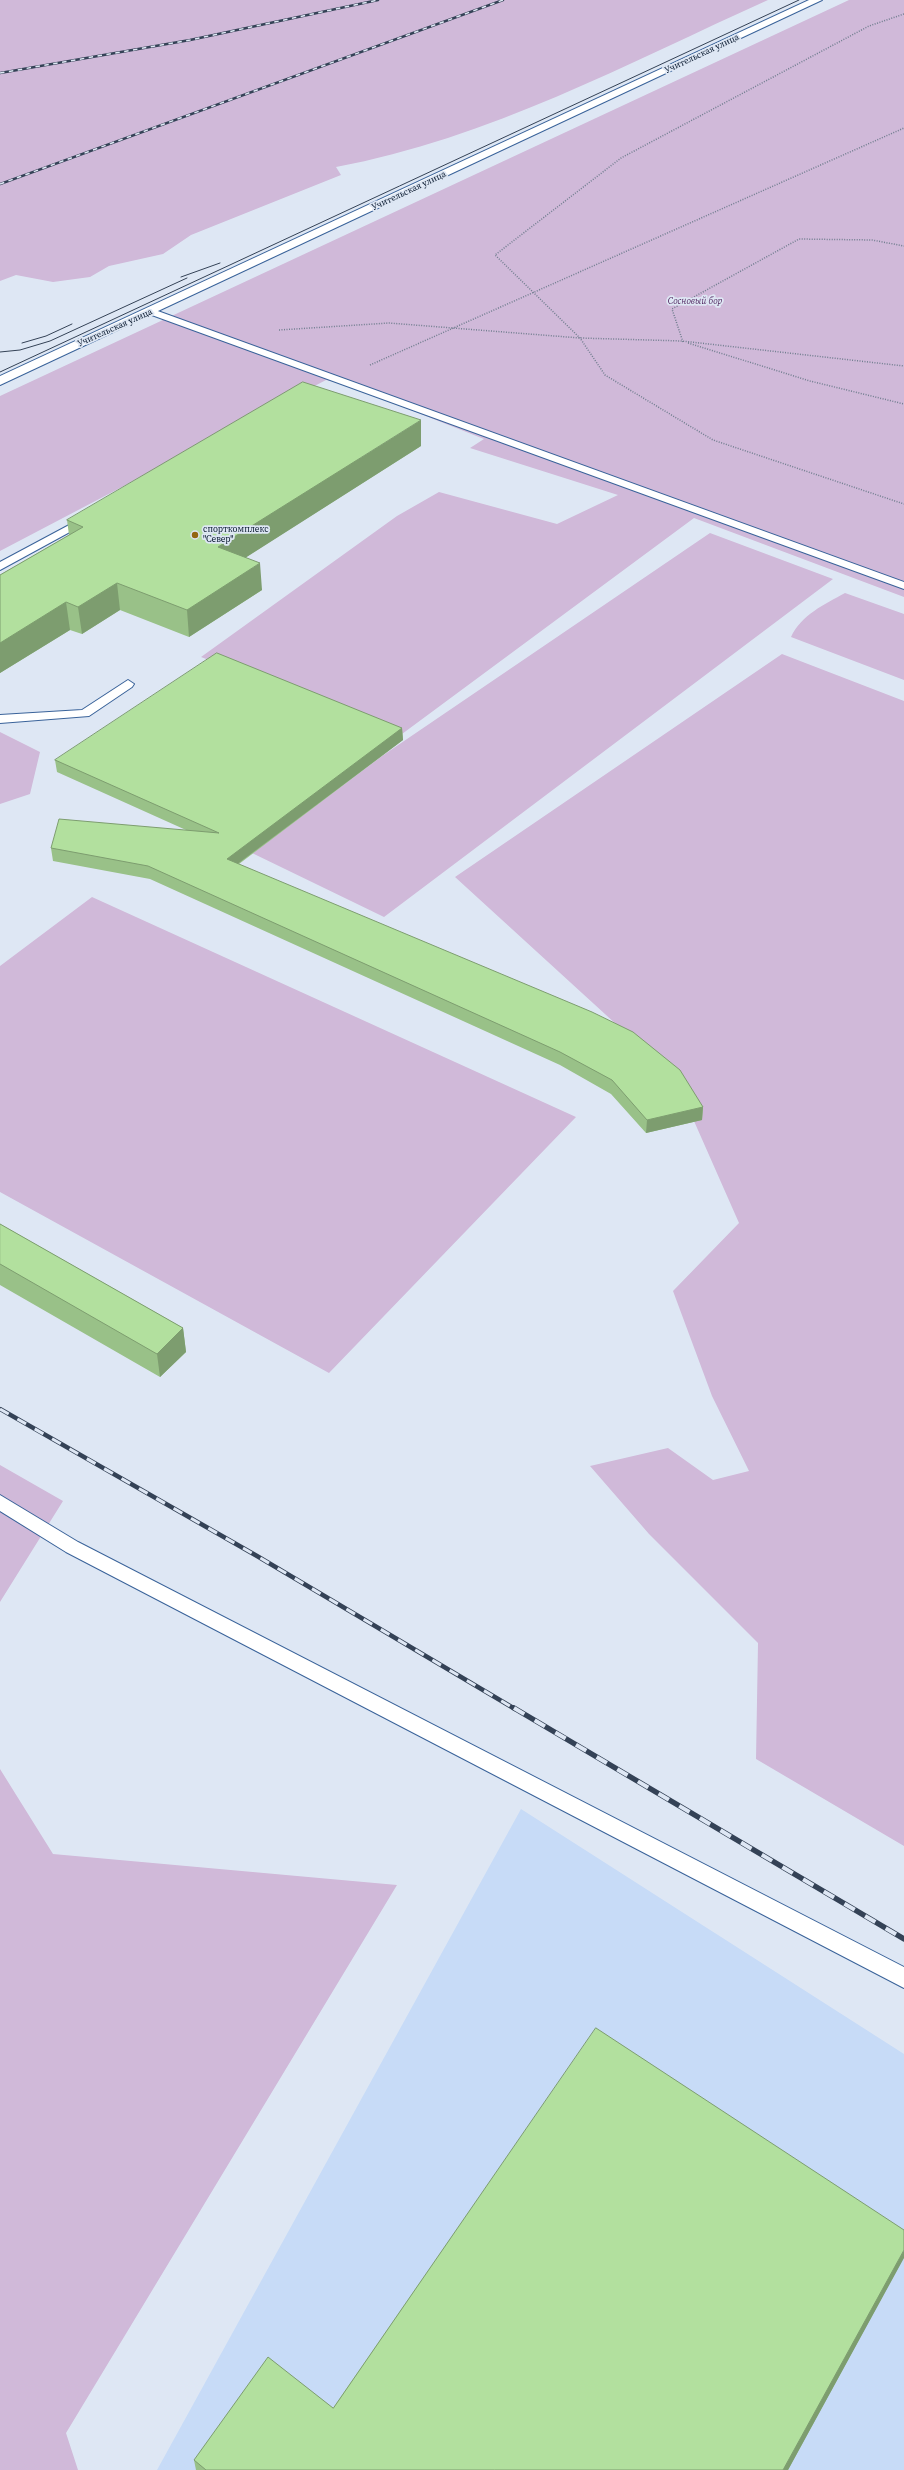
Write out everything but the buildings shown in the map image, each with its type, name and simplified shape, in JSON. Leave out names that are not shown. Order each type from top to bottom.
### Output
[{"type":"main road","name":"Учительская улица","points":[[0,381],[152,312],[817,0]]},
{"type":"lane","points":[[152,312],[904,586]]},
{"type":"lane","points":[[324,386],[336,380]]},
{"type":"lane","points":[[0,567],[96,513]]},
{"type":"lane","points":[[0,719],[85,713],[128,684]]},
{"type":"lane","points":[[0,1502],[79,1551],[904,1978]]},
{"type":"path","points":[[904,14],[869,26],[621,158],[495,255],[535,292],[580,338],[605,375],[713,440],[904,504]]},
{"type":"path","points":[[336,380],[904,128]]},
{"type":"path","points":[[682,341],[672,309],[799,239],[872,240],[904,246]]},
{"type":"path","points":[[273,330],[390,323],[580,338],[682,341],[904,366]]},
{"type":"path","points":[[682,341],[810,381],[904,404]]},
{"type":"shaded area","points":[[521,1809],[904,2054],[904,2470],[157,2470]]},
{"type":"green space","points":[[0,0],[768,0],[610,73],[503,118],[448,138],[392,154],[336,167],[341,175],[191,235],[163,254],[109,266],[90,277],[53,282],[16,275],[0,281]]},
{"type":"green space","name":"Сосновый бор","points":[[849,0],[904,0],[904,597],[694,518],[402,734],[201,657],[397,516],[439,492],[557,524],[618,495],[470,448],[484,439],[345,384],[326,380],[0,551],[0,396]]},
{"type":"green space","points":[[710,533],[833,579],[384,917],[252,853],[382,756]]},
{"type":"green space","points":[[845,593],[904,614],[904,680],[791,637],[795,629],[807,616]]},
{"type":"green space","points":[[782,654],[904,701],[904,1846],[756,1759],[758,1643],[649,1534],[590,1466],[668,1448],[713,1480],[749,1471],[712,1396],[673,1291],[739,1223],[675,1078],[455,877]]},
{"type":"green space","points":[[0,732],[40,752],[30,794],[0,804]]},
{"type":"green space","points":[[92,897],[576,1117],[329,1373],[0,1192],[0,966]]},
{"type":"green space","points":[[0,1465],[63,1501],[0,1602]]},
{"type":"green space","points":[[0,1769],[53,1854],[397,1885],[66,2433],[78,2470],[0,2470]]},
{"type":"tram line","points":[[0,372],[799,0]]},
{"type":"tram line","points":[[181,277],[220,263]]},
{"type":"tram line","points":[[0,352],[20,350],[50,341],[187,278]]},
{"type":"tram line","points":[[22,343],[46,336],[72,324]]},
{"type":"railway","points":[[0,73],[190,40],[378,0]]},
{"type":"railway","points":[[0,184],[503,0]]},
{"type":"railway","points":[[0,1409],[257,1556],[515,1709]]},
{"type":"railway","points":[[514,1708],[904,1939]]},
{"type":"place","name":"спорткомплекс \"Север\"","points":[[195,535]]}]
